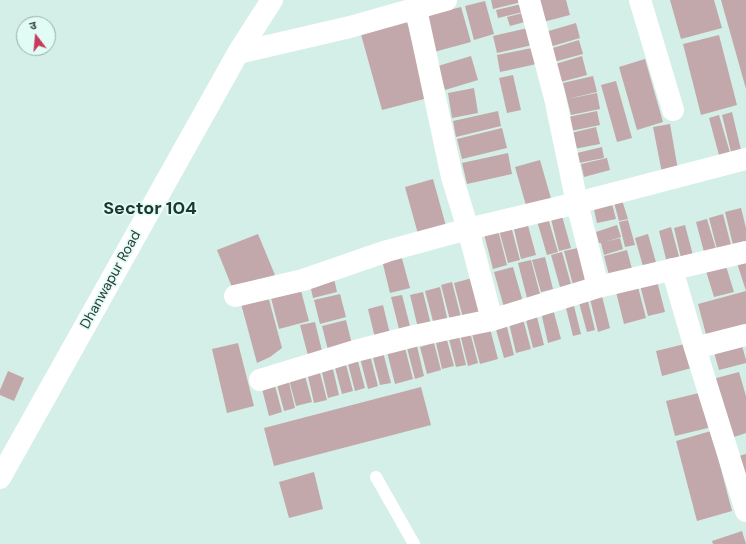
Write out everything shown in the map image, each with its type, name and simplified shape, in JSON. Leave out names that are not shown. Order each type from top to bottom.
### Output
[{"type":"street","name":"Dhanwapur Road","points":[[0,478],[238,53],[272,0]]},
{"type":"street","points":[[238,53],[350,27],[446,0]]},
{"type":"street","points":[[528,0],[555,98],[577,203],[598,287]]},
{"type":"street","points":[[640,0],[673,110]]},
{"type":"street","points":[[416,9],[452,176],[468,228],[492,320]]},
{"type":"street","points":[[235,296],[303,280],[387,251],[468,228],[577,203],[746,159]]},
{"type":"street","points":[[260,380],[355,351],[414,336],[492,320],[598,287],[746,252]]},
{"type":"street","points":[[672,269],[746,511]]},
{"type":"street","points":[[695,348],[746,335]]},
{"type":"lane","points":[[376,477],[414,544]]},
{"type":"building","points":[[491,0],[526,0],[526,1],[493,9]]},
{"type":"building","points":[[537,0],[566,0],[570,15],[543,22]]},
{"type":"building","points":[[670,0],[714,0],[722,28],[681,39]]},
{"type":"building","points":[[721,0],[746,0],[746,89]]},
{"type":"building","points":[[485,1],[494,34],[474,40],[465,6]]},
{"type":"building","points":[[526,3],[527,11],[498,18],[496,10]]},
{"type":"building","points":[[461,7],[471,42],[434,52],[424,16]]},
{"type":"building","points":[[530,11],[532,20],[510,26],[507,17]]},
{"type":"building","points":[[406,18],[428,98],[382,110],[360,31]]},
{"type":"building","points":[[576,23],[580,38],[546,48],[542,33]]},
{"type":"building","points":[[532,27],[537,44],[497,53],[493,36]]},
{"type":"building","points":[[719,35],[737,105],[701,115],[683,44]]},
{"type":"building","points":[[579,40],[583,54],[550,63],[546,50]]},
{"type":"building","points":[[537,47],[541,63],[500,72],[497,55]]},
{"type":"building","points":[[471,56],[478,80],[445,90],[438,66]]},
{"type":"building","points":[[582,56],[587,75],[557,83],[552,65]]},
{"type":"building","points":[[645,59],[663,122],[637,130],[619,67]]},
{"type":"building","points":[[513,75],[521,110],[507,113],[499,78]]},
{"type":"building","points":[[593,76],[597,92],[567,99],[563,83]]},
{"type":"building","points":[[616,81],[632,138],[617,142],[601,85]]},
{"type":"building","points":[[474,88],[478,113],[452,118],[448,93]]},
{"type":"building","points":[[597,93],[600,109],[571,115],[567,99]]},
{"type":"building","points":[[498,111],[501,126],[456,137],[453,121]]},
{"type":"building","points":[[597,111],[600,125],[571,131],[568,117]]},
{"type":"building","points":[[732,112],[742,154],[732,156],[722,115]]},
{"type":"building","points":[[719,115],[731,156],[720,159],[709,118]]},
{"type":"building","points":[[670,124],[678,170],[662,173],[653,127]]},
{"type":"building","points":[[596,127],[600,144],[574,149],[571,133]]},
{"type":"building","points":[[502,128],[507,148],[462,159],[457,139]]},
{"type":"building","points":[[602,147],[604,158],[579,163],[577,153]]},
{"type":"building","points":[[508,153],[512,174],[467,184],[462,163]]},
{"type":"building","points":[[607,158],[610,170],[584,177],[581,164]]},
{"type":"building","points":[[540,160],[552,202],[527,209],[515,167]]},
{"type":"building","points":[[433,179],[446,226],[418,234],[405,187]]},
{"type":"building","points":[[621,197],[628,219],[619,221],[613,199]]},
{"type":"building","points":[[611,200],[616,219],[597,223],[593,205]]},
{"type":"building","points":[[741,208],[746,228],[746,246],[734,249],[725,212]]},
{"type":"building","points":[[723,214],[731,245],[717,249],[709,218]]},
{"type":"building","points":[[562,216],[571,248],[559,251],[551,219]]},
{"type":"building","points":[[548,218],[558,252],[547,255],[537,221]]},
{"type":"building","points":[[707,219],[716,249],[704,252],[696,222]]},
{"type":"building","points":[[628,220],[635,245],[625,247],[619,222]]},
{"type":"building","points":[[527,222],[536,255],[521,259],[513,225]]},
{"type":"building","points":[[617,225],[621,237],[605,242],[620,238],[623,249],[604,255],[596,232]]},
{"type":"building","points":[[685,225],[694,259],[682,262],[674,228]]},
{"type":"building","points":[[511,226],[520,260],[508,263],[499,230]]},
{"type":"building","points":[[671,227],[680,260],[667,263],[659,231]]},
{"type":"building","points":[[498,230],[507,265],[493,269],[484,234]]},
{"type":"building","points":[[258,234],[275,275],[234,292],[217,250]]},
{"type":"building","points":[[648,234],[657,266],[644,270],[635,238]]},
{"type":"building","points":[[578,248],[586,282],[573,285],[564,251]]},
{"type":"building","points":[[627,250],[632,269],[609,275],[604,256]]},
{"type":"building","points":[[562,252],[571,284],[560,287],[551,255]]},
{"type":"building","points":[[401,255],[410,288],[390,293],[382,260]]},
{"type":"building","points":[[545,257],[553,289],[541,292],[532,260]]},
{"type":"building","points":[[746,257],[746,291],[736,260]]},
{"type":"building","points":[[531,260],[540,294],[527,298],[518,263]]},
{"type":"building","points":[[726,266],[734,292],[714,297],[706,271]]},
{"type":"building","points":[[513,267],[523,302],[504,307],[494,272]]},
{"type":"building","points":[[333,274],[337,292],[313,298],[309,280]]},
{"type":"building","points":[[476,277],[485,313],[463,318],[454,283]]},
{"type":"building","points":[[657,281],[665,312],[648,316],[640,285]]},
{"type":"building","points":[[452,282],[461,317],[450,320],[441,285]]},
{"type":"building","points":[[300,287],[309,321],[279,329],[270,294]]},
{"type":"building","points":[[440,287],[448,322],[434,325],[425,291]]},
{"type":"building","points":[[638,287],[646,318],[624,324],[616,292]]},
{"type":"building","points":[[746,291],[746,333],[708,342],[698,304]]},
{"type":"building","points":[[267,292],[282,348],[270,357],[257,363],[240,300]]},
{"type":"building","points":[[423,292],[431,325],[418,328],[410,295]]},
{"type":"building","points":[[601,292],[610,328],[598,332],[589,295]]},
{"type":"building","points":[[340,294],[346,317],[320,324],[314,300]]},
{"type":"building","points":[[402,295],[411,330],[400,333],[391,297]]},
{"type":"building","points":[[587,297],[595,330],[587,332],[578,299]]},
{"type":"building","points":[[573,302],[581,334],[573,336],[565,304]]},
{"type":"building","points":[[383,305],[391,338],[376,342],[368,309]]},
{"type":"building","points":[[553,309],[561,339],[548,343],[541,312]]},
{"type":"building","points":[[536,313],[544,345],[533,348],[525,316]]},
{"type":"building","points":[[523,319],[531,349],[516,353],[509,323]]},
{"type":"building","points":[[346,320],[353,348],[329,354],[322,326]]},
{"type":"building","points":[[315,322],[323,355],[309,359],[300,325]]},
{"type":"building","points":[[506,323],[514,355],[504,358],[495,326]]},
{"type":"building","points":[[489,325],[498,359],[480,364],[471,330]]},
{"type":"building","points":[[470,332],[478,363],[468,366],[460,334]]},
{"type":"building","points":[[459,336],[466,365],[456,367],[449,339]]},
{"type":"building","points":[[447,340],[454,366],[442,369],[436,343]]},
{"type":"building","points":[[693,342],[699,366],[662,376],[656,351]]},
{"type":"building","points":[[741,342],[746,363],[719,370],[713,349]]},
{"type":"building","points":[[238,343],[254,406],[227,413],[212,349]]},
{"type":"building","points":[[434,343],[441,370],[427,374],[420,347]]},
{"type":"building","points":[[417,346],[424,376],[415,379],[407,348]]},
{"type":"building","points":[[405,348],[413,379],[395,384],[387,352]]},
{"type":"building","points":[[383,352],[391,383],[380,385],[372,354]]},
{"type":"building","points":[[370,355],[378,386],[368,389],[360,358]]},
{"type":"building","points":[[357,358],[365,388],[355,391],[347,360]]},
{"type":"building","points":[[345,361],[353,391],[342,394],[334,364]]},
{"type":"building","points":[[332,365],[339,395],[328,398],[321,368]]},
{"type":"building","points":[[319,369],[327,400],[314,403],[307,372]]},
{"type":"building","points":[[8,371],[24,378],[14,401],[0,395],[0,390]]},
{"type":"building","points":[[304,372],[312,402],[296,406],[288,376]]},
{"type":"building","points":[[739,372],[746,396],[746,433],[731,438],[713,379]]},
{"type":"building","points":[[288,378],[295,408],[284,411],[276,381]]},
{"type":"building","points":[[274,382],[282,412],[269,416],[261,385]]},
{"type":"building","points":[[421,387],[431,425],[274,466],[264,428]]},
{"type":"building","points":[[703,392],[712,427],[675,436],[666,401]]},
{"type":"building","points":[[711,431],[732,511],[697,521],[676,441]]},
{"type":"building","points":[[746,454],[746,477],[739,456]]},
{"type":"building","points":[[314,472],[323,509],[289,518],[279,482]]},
{"type":"building","points":[[742,531],[746,544],[713,544],[712,541]]},
{"type":"district","name":"Sector 104","points":[[150,209]]}]
